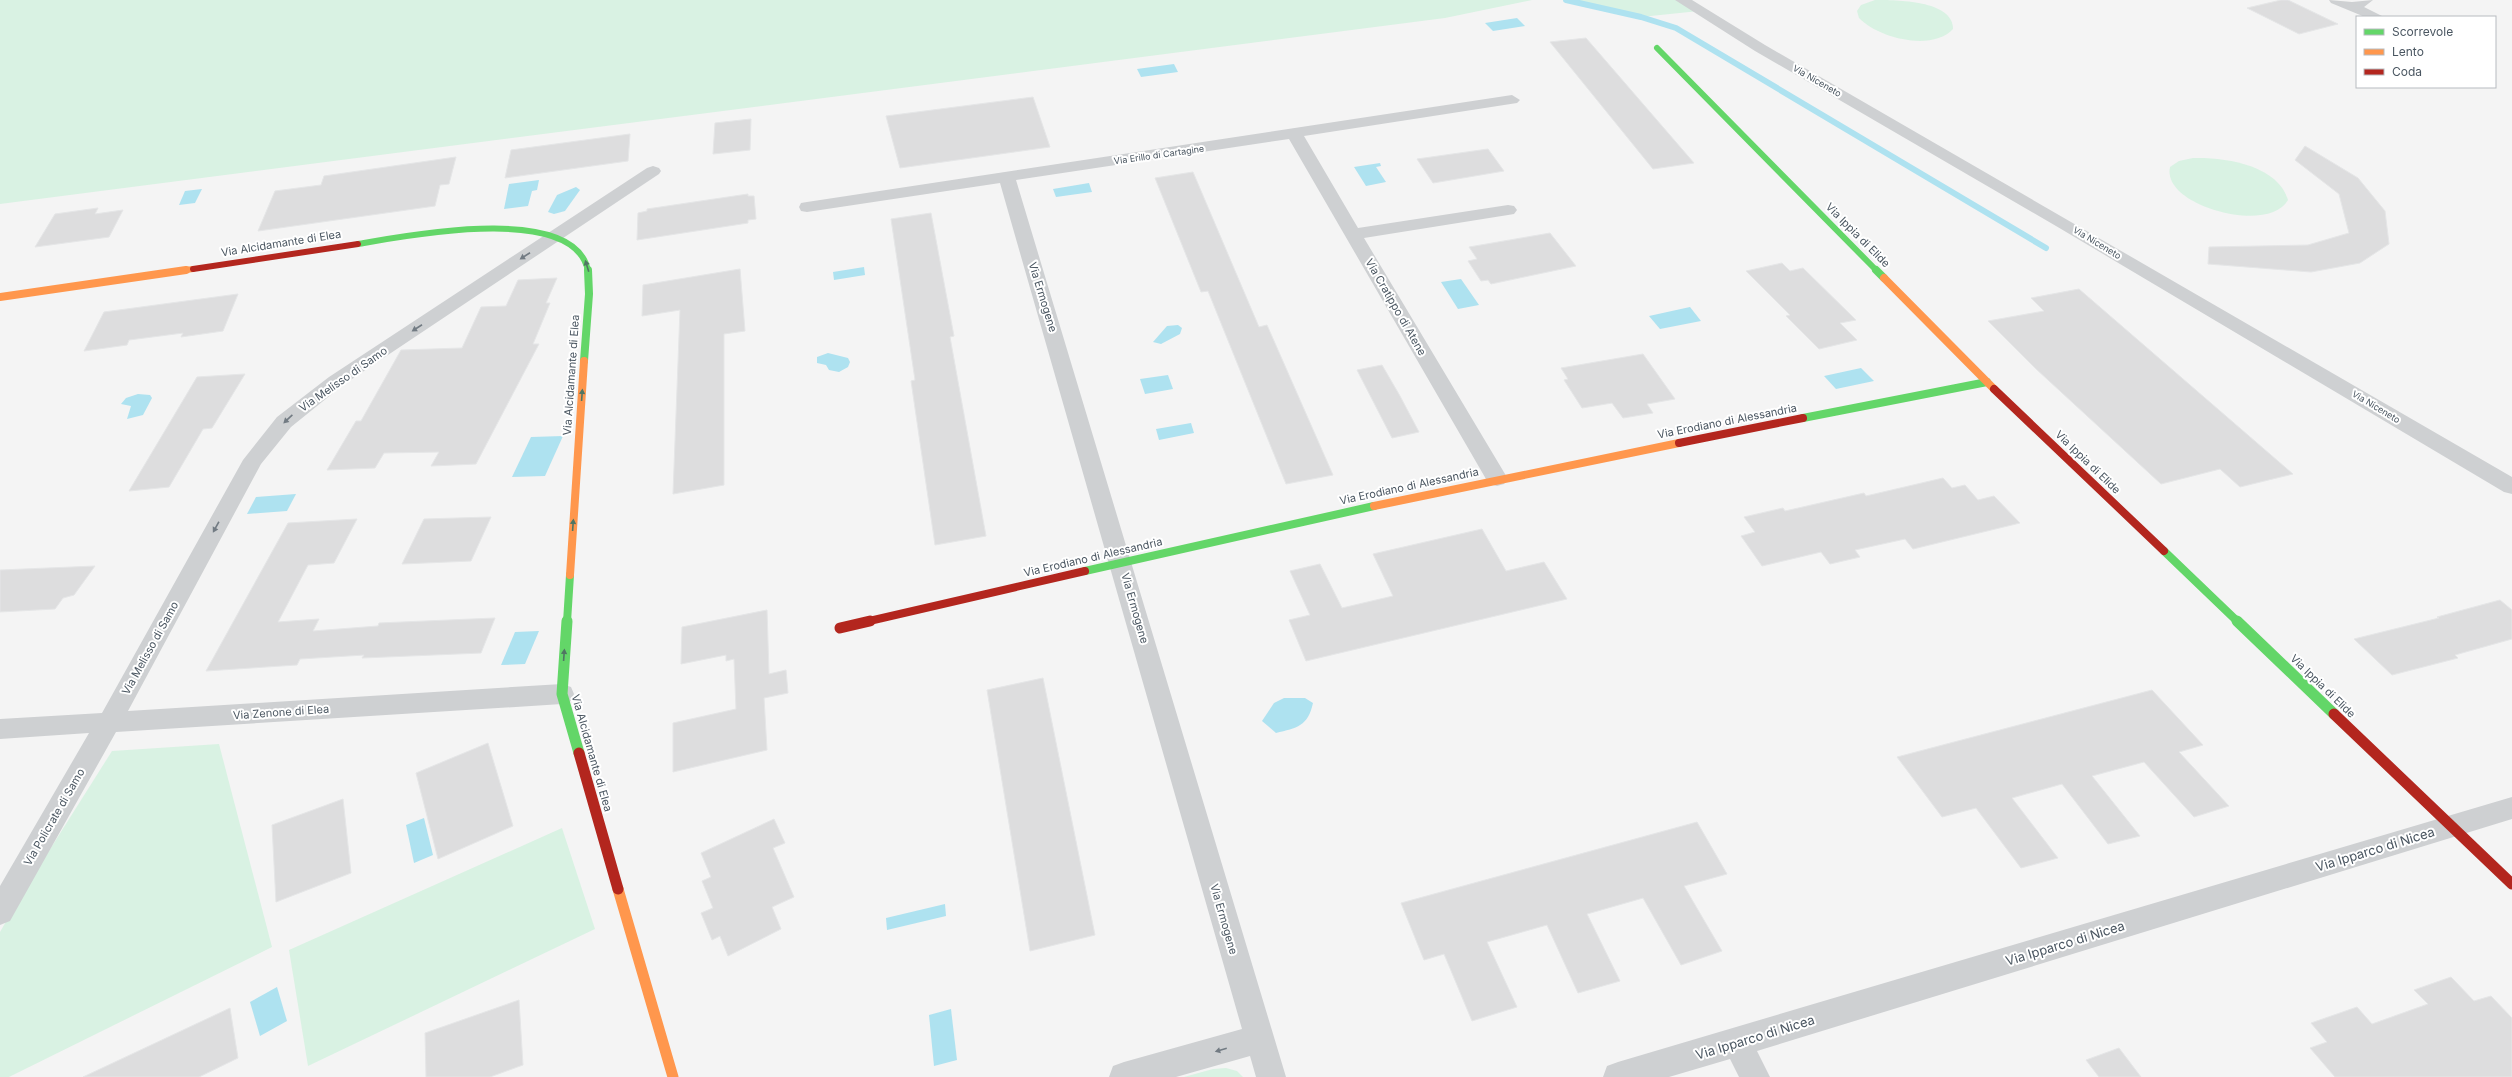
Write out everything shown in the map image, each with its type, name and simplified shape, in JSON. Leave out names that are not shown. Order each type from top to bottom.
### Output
[{"type":"street","name":"Via Niceneto","points":[[1682,0],[1760,48],[2062,222],[2512,487]]},
{"type":"street","points":[[2336,0],[2375,16]]},
{"type":"street","points":[[2353,7],[2366,0]]},
{"type":"street","name":"Via Ippia di Elide","points":[[1657,48],[1986,382],[2512,884]]},
{"type":"street","name":"Via Erillo di Cartagine","points":[[807,207],[1295,135],[1512,100]]},
{"type":"street","name":"Via Cratippo di Atene","points":[[1295,135],[1497,479]]},
{"type":"street","name":"Via Melisso di Samo","points":[[109,722],[242,479],[277,430],[302,406],[336,381],[653,171]]},
{"type":"street","name":"Via Ermogene","points":[[1007,178],[1122,562],[1271,1077]]},
{"type":"street","points":[[1353,234],[1508,210]]},
{"type":"street","name":"Via Alcidamante di Elea","points":[[0,297],[433,232],[505,229],[558,235],[576,247],[584,258],[590,277],[562,694],[673,1077]]},
{"type":"street","name":"Via Erodiano di Alessandria","points":[[840,628],[1122,562],[1497,479],[1986,382]]},
{"type":"street","name":"Via Zenone di Elea","points":[[0,729],[562,694]]},
{"type":"street","name":"Via Policrate di Samo","points":[[0,912],[109,722]]},
{"type":"street","name":"Via Ipparco di Nicea","points":[[1618,1077],[1737,1043],[2512,808]]},
{"type":"street","points":[[1124,1077],[1259,1039]]},
{"type":"street","points":[[1737,1043],[1755,1077]]},
{"type":"green space","points":[[0,0],[1532,0],[1445,18],[0,204]]},
{"type":"green space","points":[[1566,0],[1682,0],[1699,11],[1641,17]]},
{"type":"green space","points":[[1875,0],[1896,0],[1934,7],[1944,12],[1951,19],[1953,29],[1944,36],[1932,40],[1905,40],[1892,36],[1868,25],[1859,18],[1857,11],[1861,5]]},
{"type":"green space","points":[[2193,158],[2220,159],[2249,166],[2262,171],[2282,188],[2288,200],[2277,210],[2260,215],[2240,215],[2218,211],[2198,204],[2182,194],[2172,181],[2170,167],[2179,161]]},
{"type":"green space","points":[[219,744],[272,947],[9,1077],[0,1077],[0,932],[23,892],[112,751]]},
{"type":"green space","points":[[562,828],[595,929],[308,1066],[289,950]]},
{"type":"green space","points":[[1226,1068],[1237,1071],[1243,1077],[1184,1077],[1213,1069]]},
{"type":"water","points":[[1517,18],[1525,26],[1493,31],[1485,23]]},
{"type":"water","points":[[1174,64],[1178,72],[1141,77],[1137,69]]},
{"type":"water","points":[[1380,163],[1381,166],[1376,167],[1386,182],[1366,186],[1354,167]]},
{"type":"water","points":[[539,180],[537,190],[532,191],[528,206],[504,209],[509,184]]},
{"type":"water","points":[[1089,183],[1092,192],[1056,197],[1053,189]]},
{"type":"water","points":[[576,187],[580,190],[565,211],[554,214],[548,212],[557,195]]},
{"type":"water","points":[[202,189],[195,203],[179,205],[185,191]]},
{"type":"water","points":[[864,267],[865,275],[834,280],[833,272]]},
{"type":"water","points":[[1461,279],[1479,305],[1458,309],[1441,282]]},
{"type":"water","points":[[1690,307],[1701,321],[1660,329],[1649,316]]},
{"type":"water","points":[[1178,325],[1182,328],[1180,334],[1161,344],[1153,342],[1167,326]]},
{"type":"water","points":[[828,353],[848,358],[850,362],[848,367],[839,372],[829,370],[826,365],[817,363],[817,357]]},
{"type":"water","points":[[1861,368],[1874,381],[1836,389],[1824,376]]},
{"type":"water","points":[[1168,375],[1173,389],[1145,394],[1140,379]]},
{"type":"water","points":[[138,394],[150,395],[152,398],[143,415],[127,419],[131,406],[121,404],[126,398]]},
{"type":"water","points":[[1191,423],[1194,433],[1159,440],[1156,429]]},
{"type":"water","points":[[563,436],[545,476],[512,477],[531,437]]},
{"type":"water","points":[[296,494],[287,511],[247,514],[256,497]]},
{"type":"water","points":[[539,631],[525,664],[501,665],[515,632]]},
{"type":"water","points":[[1284,698],[1305,698],[1313,703],[1311,711],[1305,721],[1296,727],[1276,733],[1262,721],[1274,703]]},
{"type":"water","points":[[424,818],[433,855],[414,863],[406,825]]},
{"type":"water","points":[[945,904],[946,916],[887,930],[886,918]]},
{"type":"water","points":[[277,987],[287,1021],[260,1036],[250,1002]]},
{"type":"water","points":[[951,1009],[957,1060],[934,1066],[929,1015]]},
{"type":"building","points":[[2281,0],[2288,0],[2338,24],[2299,34],[2247,8]]},
{"type":"building","points":[[1586,38],[1694,163],[1653,169],[1550,42]]},
{"type":"building","points":[[1033,97],[1050,147],[900,168],[886,116]]},
{"type":"building","points":[[751,119],[750,150],[713,154],[715,123]]},
{"type":"building","points":[[630,134],[628,161],[505,178],[511,150]]},
{"type":"building","points":[[2305,146],[2358,178],[2385,211],[2389,244],[2360,263],[2311,272],[2208,264],[2209,247],[2308,245],[2349,233],[2339,194],[2295,160]]},
{"type":"building","points":[[1488,149],[1504,171],[1433,183],[1417,159]]},
{"type":"building","points":[[456,157],[449,184],[440,185],[435,206],[258,231],[275,191],[321,185],[324,176]]},
{"type":"building","points":[[1193,172],[1259,327],[1267,325],[1333,475],[1286,484],[1208,291],[1201,292],[1155,178]]},
{"type":"building","points":[[748,194],[748,196],[754,196],[756,219],[748,220],[748,223],[637,240],[638,213],[647,211],[647,209]]},
{"type":"building","points":[[98,208],[95,214],[123,210],[109,237],[35,247],[55,214]]},
{"type":"building","points":[[931,213],[954,336],[950,337],[986,536],[935,545],[911,381],[915,380],[891,219]]},
{"type":"building","points":[[1550,233],[1576,266],[1491,284],[1488,280],[1481,281],[1468,261],[1477,259],[1469,247]]},
{"type":"building","points":[[1782,263],[1790,271],[1803,268],[1856,320],[1840,323],[1857,340],[1819,349],[1786,316],[1790,315],[1746,271]]},
{"type":"building","points":[[740,269],[745,331],[724,334],[724,485],[673,494],[680,310],[642,316],[643,285]]},
{"type":"building","points":[[557,278],[546,303],[550,303],[533,344],[539,344],[476,464],[431,466],[439,452],[384,453],[375,468],[327,470],[356,421],[361,421],[401,350],[462,348],[481,307],[506,306],[518,280]]},
{"type":"building","points":[[2079,289],[2293,474],[2240,487],[2220,469],[2161,484],[2035,368],[1988,321],[2044,311],[2031,298]]},
{"type":"building","points":[[238,294],[223,331],[181,337],[183,333],[129,340],[127,345],[84,351],[104,312]]},
{"type":"building","points":[[1643,354],[1675,399],[1647,404],[1653,413],[1623,418],[1612,403],[1582,408],[1564,380],[1568,379],[1561,368]]},
{"type":"building","points":[[1382,365],[1419,432],[1392,438],[1357,370]]},
{"type":"building","points":[[245,374],[212,428],[203,429],[169,487],[129,491],[197,377]]},
{"type":"building","points":[[1943,478],[1952,488],[1965,485],[1978,500],[1994,496],[2020,523],[1913,549],[1905,539],[1855,550],[1860,557],[1830,564],[1821,552],[1762,566],[1741,536],[1755,532],[1744,517],[1783,508],[1785,511],[1864,493],[1866,496]]},
{"type":"building","points":[[491,517],[471,561],[402,564],[424,519]]},
{"type":"building","points":[[357,519],[334,563],[308,565],[278,622],[319,619],[313,631],[378,626],[379,623],[495,618],[481,653],[362,658],[364,655],[300,659],[297,665],[206,671],[288,523]]},
{"type":"building","points":[[1482,529],[1506,571],[1544,562],[1567,599],[1306,661],[1289,620],[1310,615],[1290,571],[1320,564],[1342,608],[1393,596],[1373,554]]},
{"type":"building","points":[[95,566],[74,595],[63,598],[55,609],[0,612],[0,570]]},
{"type":"building","points":[[2500,600],[2512,610],[2512,639],[2455,655],[2458,658],[2392,675],[2354,639],[2439,618],[2437,617]]},
{"type":"building","points":[[767,610],[769,674],[786,670],[788,693],[764,698],[767,750],[673,772],[673,723],[736,709],[734,659],[726,661],[726,655],[681,664],[682,627]]},
{"type":"building","points":[[1043,678],[1095,935],[1030,951],[987,690]]},
{"type":"building","points":[[2152,690],[2203,745],[2179,752],[2229,806],[2194,817],[2144,762],[2092,776],[2140,836],[2108,844],[2062,784],[2012,798],[2058,858],[2021,868],[1976,808],[1942,817],[1897,757]]},
{"type":"building","points":[[488,743],[513,826],[438,859],[416,773]]},
{"type":"building","points":[[343,799],[351,873],[276,902],[272,825]]},
{"type":"building","points":[[774,819],[785,843],[773,848],[794,897],[772,907],[781,929],[728,956],[720,936],[712,940],[701,913],[713,908],[702,881],[711,877],[701,853]]},
{"type":"building","points":[[1697,822],[1727,874],[1684,886],[1722,951],[1681,965],[1643,898],[1587,914],[1620,981],[1578,993],[1547,925],[1487,942],[1517,1007],[1472,1021],[1444,954],[1424,960],[1401,903]]},
{"type":"building","points":[[2451,977],[2474,1001],[2491,996],[2512,1018],[2512,1077],[2335,1077],[2310,1048],[2327,1042],[2311,1023],[2357,1007],[2372,1024],[2428,1004],[2414,990]]},
{"type":"building","points":[[519,1000],[523,1065],[490,1077],[426,1077],[425,1033]]},
{"type":"building","points":[[230,1008],[238,1058],[199,1077],[83,1077]]},
{"type":"building","points":[[2119,1048],[2141,1077],[2099,1077],[2086,1060]]},
{"type":"waterway","points":[[1566,0],[1641,17],[1676,28],[2046,248]]},
{"type":"traffic: fast","points":[[1657,48],[1884,278]]},
{"type":"traffic: fast","points":[[358,244],[411,235],[479,228],[513,229],[544,234],[568,244],[585,261],[588,269],[589,294],[584,361]]},
{"type":"traffic: fast","points":[[1803,418],[1987,382]]},
{"type":"traffic: fast","points":[[1085,571],[1374,506]]},
{"type":"traffic: fast","points":[[2164,551],[2334,714]]},
{"type":"traffic: fast","points":[[570,575],[562,694],[579,753]]},
{"type":"traffic: slow","points":[[0,297],[193,269]]},
{"type":"traffic: slow","points":[[1884,278],[1994,389]]},
{"type":"traffic: slow","points":[[570,575],[584,361]]},
{"type":"traffic: slow","points":[[1374,506],[1679,443]]},
{"type":"traffic: slow","points":[[618,889],[673,1077]]},
{"type":"traffic: jam","points":[[193,269],[358,244]]},
{"type":"traffic: jam","points":[[1994,389],[2164,551]]},
{"type":"traffic: jam","points":[[1679,443],[1803,418]]},
{"type":"traffic: jam","points":[[840,628],[1085,571]]},
{"type":"traffic: jam","points":[[2334,714],[2512,884]]},
{"type":"traffic: jam","points":[[579,753],[618,889]]}]
